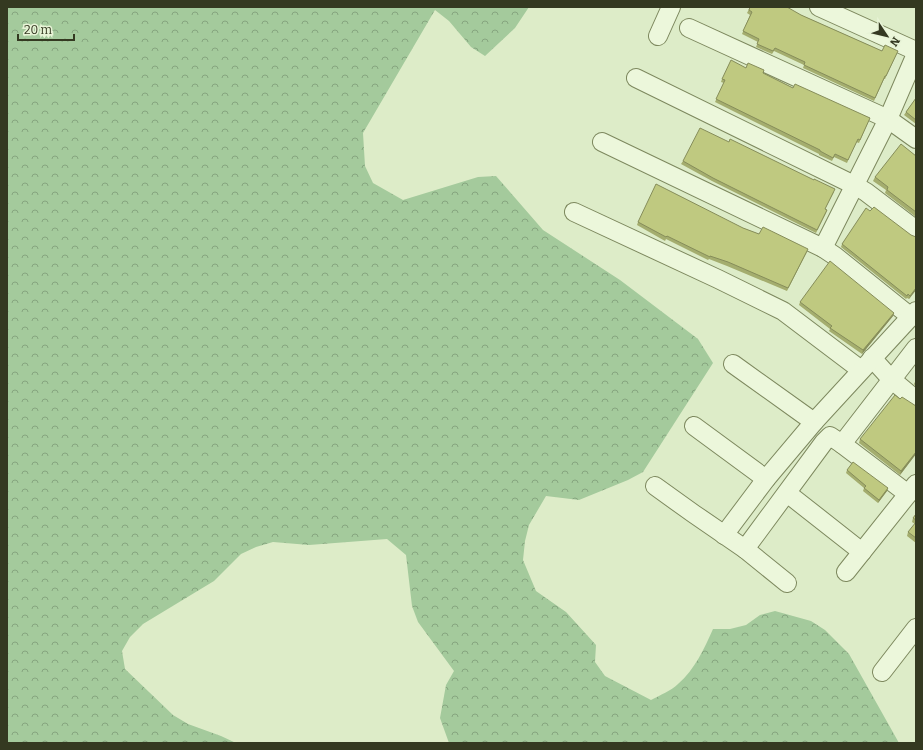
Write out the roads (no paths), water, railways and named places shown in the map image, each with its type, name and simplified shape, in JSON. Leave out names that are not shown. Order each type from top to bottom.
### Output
[{"type":"street","points":[[658,36],[671,7]]},
{"type":"street","points":[[819,7],[916,52],[888,119],[856,186],[823,248]]},
{"type":"street","points":[[689,28],[888,119],[916,139]]},
{"type":"street","points":[[636,78],[856,186],[916,230]]},
{"type":"street","points":[[602,142],[823,248],[913,314],[814,422],[766,479],[724,535]]},
{"type":"street","points":[[574,212],[783,311],[891,379],[916,400]]},
{"type":"street","points":[[842,444],[916,348]]},
{"type":"street","points":[[733,364],[814,422]]},
{"type":"street","points":[[694,426],[766,479]]},
{"type":"street","points":[[745,549],[828,437],[833,437],[912,489],[846,572]]},
{"type":"street","points":[[655,486],[745,549],[787,583]]},
{"type":"street","points":[[787,493],[862,552]]},
{"type":"street","points":[[882,672],[916,628]]}]
